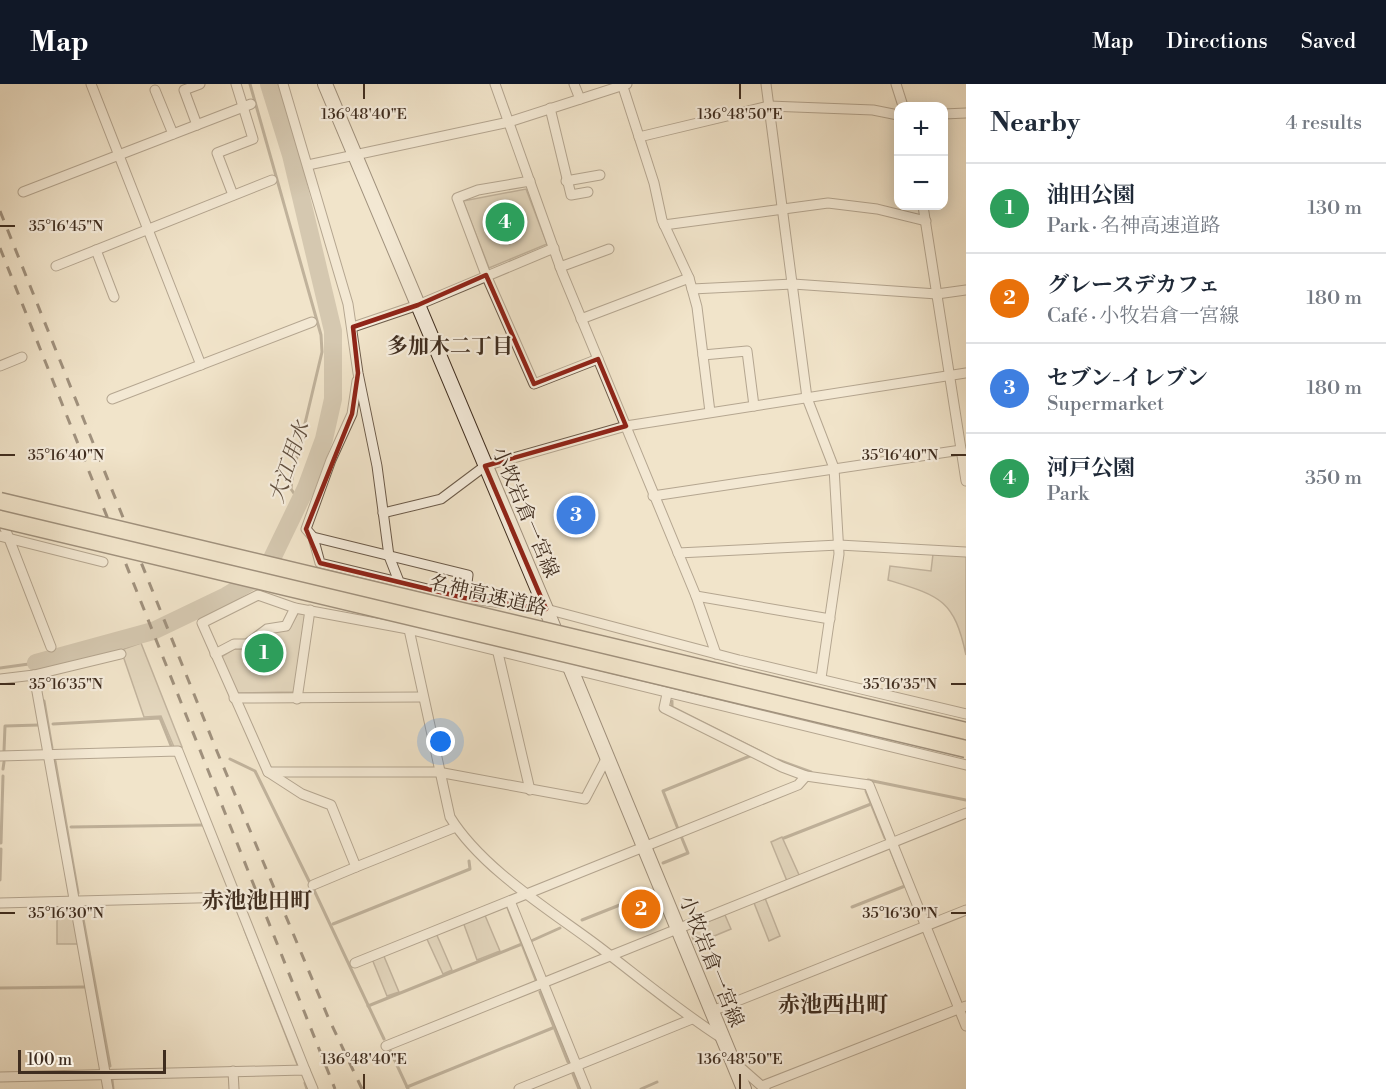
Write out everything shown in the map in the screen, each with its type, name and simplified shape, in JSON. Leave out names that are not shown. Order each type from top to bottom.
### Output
[{"type":"highway","name":"名神高速道路","points":[[0,501],[966,731]]},
{"type":"highway","name":"名神高速道路","points":[[0,519],[966,749]]},
{"type":"main road","name":"小牧岩倉一宮線","points":[[325,84],[546,609],[744,1089]]},
{"type":"street","points":[[91,84],[201,364]]},
{"type":"street","points":[[197,125],[184,90],[200,84]]},
{"type":"street","points":[[233,195],[217,153],[253,139],[247,106],[236,84]]},
{"type":"street","points":[[283,84],[308,165],[352,327],[358,373],[377,466],[389,556],[398,579],[438,772],[450,817],[474,848],[528,894],[692,1020],[723,1040]]},
{"type":"street","points":[[495,84],[560,267],[696,596],[716,654]]},
{"type":"street","points":[[574,84],[580,99]]},
{"type":"street","points":[[766,84],[807,398],[834,468],[839,545],[821,678]]},
{"type":"street","points":[[896,84],[902,102]]},
{"type":"street","points":[[308,165],[509,122],[625,85],[664,225],[693,290],[710,412]]},
{"type":"street","points":[[155,90],[173,134]]},
{"type":"street","points":[[23,192],[247,106]]},
{"type":"street","points":[[639,136],[769,106],[873,110],[894,114]]},
{"type":"street","points":[[550,108],[571,195],[588,192]]},
{"type":"street","points":[[948,114],[966,113]]},
{"type":"street","points":[[566,181],[600,175]]},
{"type":"street","points":[[56,266],[272,180]]},
{"type":"street","points":[[530,181],[478,190],[457,198],[486,275],[534,384],[598,358]]},
{"type":"street","points":[[664,225],[828,203],[878,209],[926,221]]},
{"type":"street","points":[[924,210],[966,481]]},
{"type":"street","points":[[352,327],[418,305],[554,248]]},
{"type":"street","points":[[560,267],[609,249]]},
{"type":"street","points":[[96,250],[114,297]]},
{"type":"street","points":[[581,319],[689,278]]},
{"type":"street","points":[[693,290],[793,285],[937,294],[966,290]]},
{"type":"street","points":[[112,399],[312,322]]},
{"type":"street","points":[[703,355],[747,351],[754,406]]},
{"type":"street","points":[[0,366],[22,357]]},
{"type":"street","points":[[358,373],[352,414],[331,460],[306,528],[313,537],[320,563],[398,579],[465,598],[546,609],[716,654],[966,714]]},
{"type":"street","points":[[382,513],[441,499],[484,466],[626,426],[966,373]]},
{"type":"street","points":[[653,496],[962,450]]},
{"type":"street","points":[[0,514],[5,537],[51,647]]},
{"type":"street","points":[[5,537],[103,562]]},
{"type":"street","points":[[313,537],[468,575],[465,598]]},
{"type":"street","points":[[678,553],[839,545],[966,552]]},
{"type":"street","points":[[356,867],[331,805],[302,794],[268,772],[202,623],[258,595],[296,608],[408,629],[498,653],[966,765]]},
{"type":"street","points":[[696,596],[830,619]]},
{"type":"street","points":[[215,654],[234,644],[247,644],[267,629],[286,626],[296,608]]},
{"type":"street","points":[[297,699],[310,610]]},
{"type":"street","points":[[498,653],[530,790]]},
{"type":"street","points":[[0,679],[34,675],[120,654]]},
{"type":"street","points":[[770,719],[780,669]]},
{"type":"street","points":[[34,675],[108,1089]]},
{"type":"street","points":[[667,694],[664,708],[734,741],[760,757],[806,776],[869,785],[926,926],[962,1007],[966,1026]]},
{"type":"street","points":[[234,698],[422,697]]},
{"type":"street","points":[[0,756],[178,751],[313,1089]]},
{"type":"street","points":[[268,772],[438,772],[585,799],[606,759]]},
{"type":"street","points":[[355,963],[798,785],[806,776]]},
{"type":"street","points":[[386,1046],[966,813]]},
{"type":"street","points":[[313,885],[456,827]]},
{"type":"street","points":[[0,903],[236,897]]},
{"type":"street","points":[[510,901],[586,1089]]},
{"type":"street","points":[[712,1011],[966,910]]},
{"type":"street","points":[[731,1060],[763,1088],[962,1007]]},
{"type":"street","points":[[519,1089],[692,1020]]},
{"type":"street","points":[[0,1077],[305,1070]]},
{"type":"street","points":[[233,1071],[234,1089]]},
{"type":"highlighted area","points":[[486,275],[534,384],[598,359],[626,426],[485,466],[546,609],[465,598],[320,563],[306,529],[352,414],[358,373],[353,327],[418,305]]},
{"type":"shaded area","points":[[526,189],[547,244],[489,268],[463,201]]},
{"type":"shaded area","points":[[933,554],[966,555],[966,655],[956,622],[942,602],[920,591],[888,580],[890,566],[931,571]]},
{"type":"shaded area","points":[[298,613],[305,614],[294,692],[237,693],[221,657],[234,649],[250,648],[270,633],[289,629]]},
{"type":"shaded area","points":[[141,643],[182,747],[174,747],[161,716],[144,717],[121,650]]},
{"type":"shaded area","points":[[782,837],[800,877],[787,881],[771,842]]},
{"type":"shaded area","points":[[765,898],[780,936],[769,941],[754,903]]},
{"type":"shaded area","points":[[57,904],[71,905],[79,944],[57,944]]},
{"type":"shaded area","points":[[484,913],[500,951],[477,960],[463,922]]},
{"type":"shaded area","points":[[725,915],[731,929],[695,944],[691,934],[693,927]]},
{"type":"shaded area","points":[[436,933],[452,970],[443,974],[426,937]]},
{"type":"shaded area","points":[[383,954],[399,992],[387,996],[372,959]]},
{"type":"waterway","points":[[250,84],[321,335],[322,352],[292,478],[291,489],[300,502]]},
{"type":"waterway","name":"大江用水","points":[[36,663],[153,631],[226,596],[265,573],[306,488],[324,439],[333,399],[333,331],[291,155],[269,84]]},
{"type":"waterway","name":"大江用水","points":[[0,668],[36,663]]},
{"type":"waterway","points":[[44,701],[52,748]]},
{"type":"waterway","points":[[672,701],[672,707],[767,755]]},
{"type":"waterway","points":[[53,724],[160,718],[172,748]]},
{"type":"waterway","points":[[4,751],[5,726],[39,725]]},
{"type":"waterway","points":[[678,829],[663,791],[750,756]]},
{"type":"waterway","points":[[230,759],[255,771],[309,881]]},
{"type":"waterway","points":[[778,760],[811,772]]},
{"type":"waterway","points":[[55,761],[78,893]]},
{"type":"waterway","points":[[3,769],[4,762]]},
{"type":"waterway","points":[[1,843],[3,776]]},
{"type":"waterway","points":[[868,780],[966,800]]},
{"type":"waterway","points":[[866,791],[885,838]]},
{"type":"waterway","points":[[784,838],[871,804]]},
{"type":"waterway","points":[[71,827],[203,825]]},
{"type":"waterway","points":[[663,863],[688,853],[681,836]]},
{"type":"waterway","points":[[0,880],[1,849]]},
{"type":"waterway","points":[[852,907],[905,886],[891,851]]},
{"type":"waterway","points":[[333,924],[470,869],[469,861]]},
{"type":"waterway","points":[[313,888],[384,1039]]},
{"type":"waterway","points":[[582,920],[650,893]]},
{"type":"waterway","points":[[81,908],[110,1066]]},
{"type":"waterway","points":[[508,908],[536,980]]},
{"type":"waterway","points":[[531,941],[560,928]]},
{"type":"waterway","points":[[245,930],[298,1065]]},
{"type":"waterway","points":[[368,1006],[522,944]]},
{"type":"waterway","points":[[0,988],[85,987]]},
{"type":"waterway","points":[[540,992],[568,1062]]},
{"type":"waterway","points":[[407,1087],[555,1027]]},
{"type":"waterway","points":[[389,1048],[408,1089]]},
{"type":"waterway","points":[[573,1074],[579,1089]]},
{"type":"waterway","points":[[112,1080],[113,1089]]},
{"type":"waterway","points":[[641,1089],[657,1082]]},
{"type":"waterway","points":[[305,1083],[307,1089]]},
{"type":"railway","points":[[0,211],[216,749],[328,1017],[362,1089]]},
{"type":"railway","points":[[0,248],[335,1089]]},
{"type":"place","name":"河戸公園","points":[[505,222]]},
{"type":"place","name":"セブン-イレブン","points":[[576,515]]},
{"type":"place","name":"油田公園","points":[[264,653]]},
{"type":"place","name":"グレースデカフェ","points":[[641,909]]},
{"type":"district","name":"多加木二丁目","points":[[450,346]]},
{"type":"district","name":"赤池池田町","points":[[257,900]]},
{"type":"district","name":"赤池西出町","points":[[833,1004]]}]
